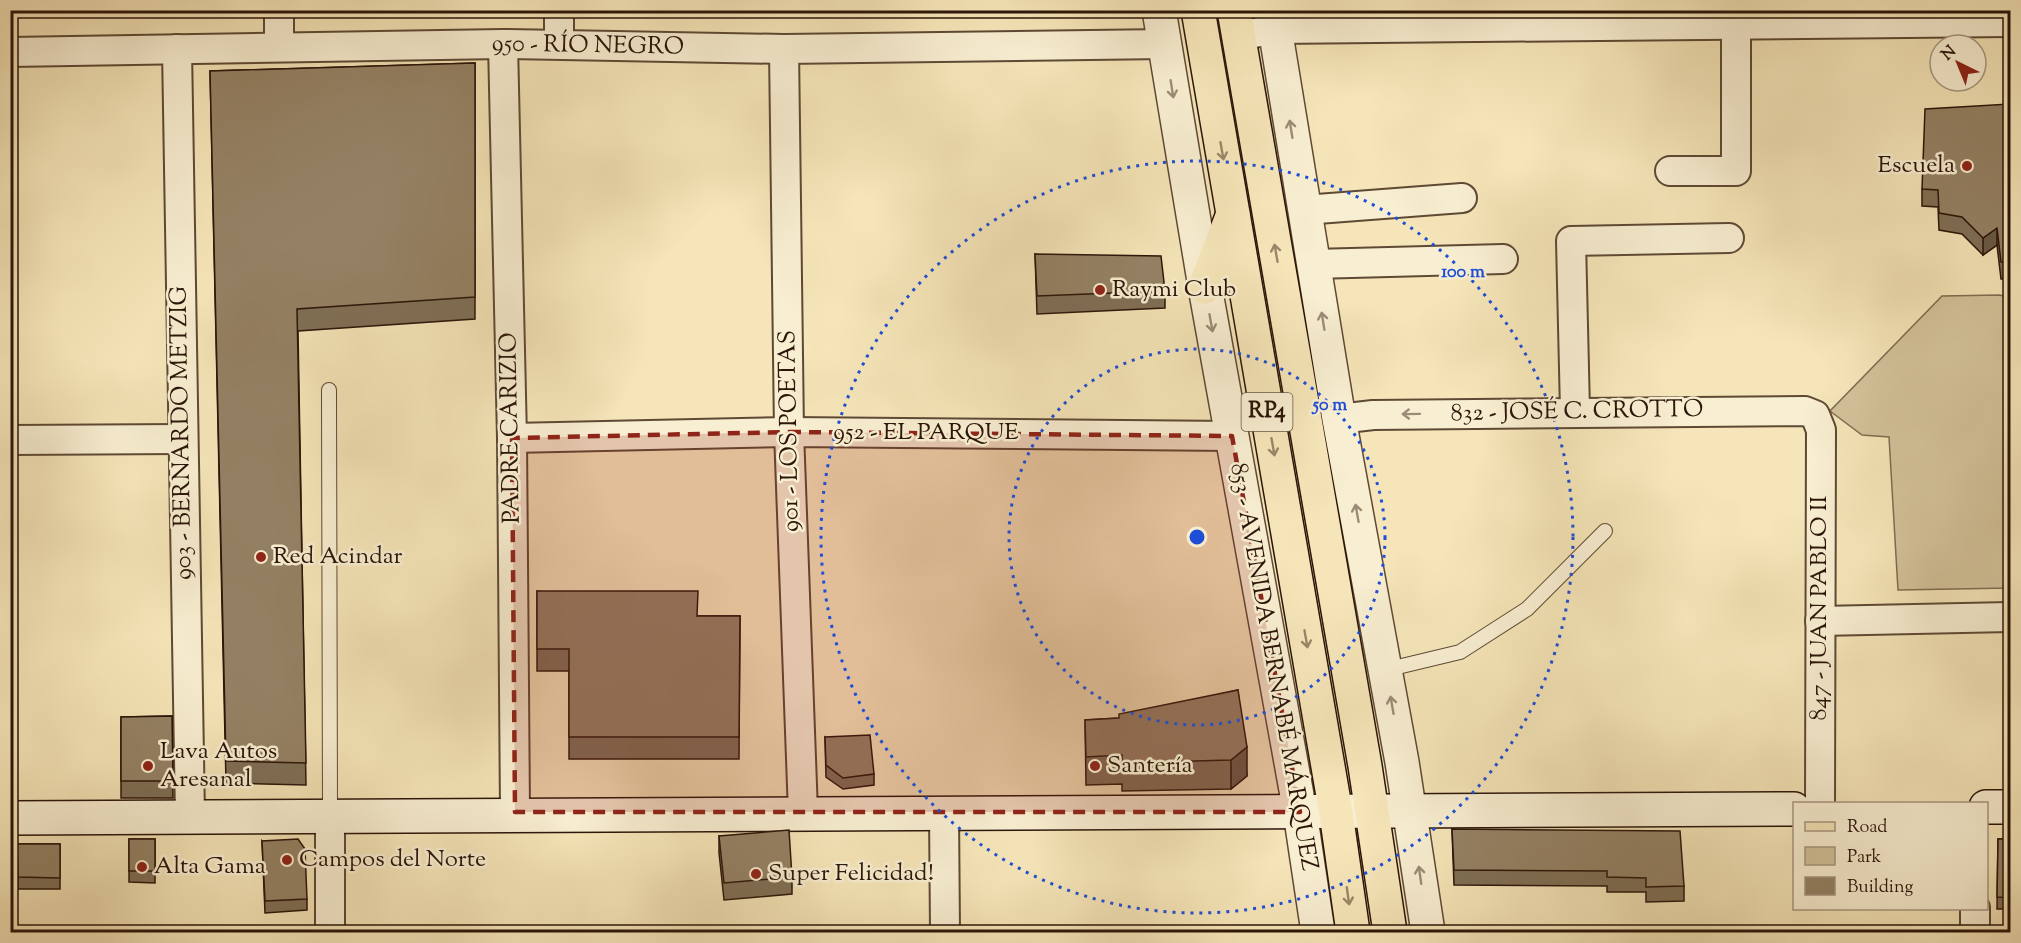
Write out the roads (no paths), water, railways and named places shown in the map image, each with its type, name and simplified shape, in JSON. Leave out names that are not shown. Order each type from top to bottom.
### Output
[{"type":"main road","name":"853 - AVENIDA BERNABÉ MÁRQUEZ","points":[[1198,10],[1336,813],[1353,933]]},
{"type":"main road","name":"RP4","points":[[1236,23],[1372,812],[1390,933]]},
{"type":"main road","points":[[1205,287],[1233,214]]},
{"type":"street","points":[[279,10],[279,46]]},
{"type":"street","points":[[559,44],[560,10]]},
{"type":"street","name":"853 - AVENIDA BERNABÉ MÁRQUEZ","points":[[1159,10],[1205,287],[1300,812],[1318,933]]},
{"type":"street","points":[[1236,23],[1274,20],[1644,17],[1736,23],[1932,16],[2010,22]]},
{"type":"street","points":[[1274,20],[1339,420],[1411,812],[1428,933]]},
{"type":"street","points":[[1670,171],[1736,171],[1736,23]]},
{"type":"street","name":"950 - RÍO NEGRO","points":[[10,52],[503,44],[784,49],[1165,44]]},
{"type":"street","name":"PADRE CARIZIO","points":[[503,44],[512,438],[515,812]]},
{"type":"street","name":"903 - BERNARDO METZIG","points":[[177,49],[190,816]]},
{"type":"street","name":"901 - LOS POETAS","points":[[784,49],[789,432],[803,813]]},
{"type":"street","points":[[1304,210],[1462,198]]},
{"type":"street","points":[[1575,411],[1571,241],[1729,238]]},
{"type":"street","points":[[1313,264],[1503,259]]},
{"type":"street","name":"832 - JOSÉ C. CROTTO","points":[[1339,420],[1373,415],[1575,411],[1805,411],[1815,415]]},
{"type":"street","name":"847 - JUAN PABLO II","points":[[1815,415],[1821,430],[1820,802]]},
{"type":"street","name":"952 - EL PARQUE","points":[[512,438],[789,432],[1232,435]]},
{"type":"street","points":[[10,440],[182,439]]},
{"type":"street","points":[[1820,621],[2010,617]]},
{"type":"street","points":[[1988,807],[2010,807]]},
{"type":"street","points":[[10,818],[515,812],[1336,813],[1793,808]]},
{"type":"street","points":[[944,812],[945,933]]},
{"type":"street","points":[[330,814],[330,933]]},
{"type":"street","points":[[1976,910],[1976,933]]},
{"type":"lane","points":[[329,390],[330,814]]},
{"type":"lane","points":[[1385,670],[1460,652],[1480,640],[1527,609],[1605,531]]},
{"type":"place","name":"Escuela","points":[[1967,166]]},
{"type":"place","name":"Raymi Club","points":[[1100,290]]},
{"type":"place","name":"Red Acindar","points":[[261,557]]},
{"type":"place","name":"Lava Autos Aresanal","points":[[148,766]]},
{"type":"place","name":"Santería","points":[[1095,766]]},
{"type":"place","name":"Campos del Norte","points":[[287,860]]},
{"type":"place","name":"Alta Gama","points":[[142,867]]},
{"type":"place","name":"Super Felicidad!","points":[[756,874]]}]
